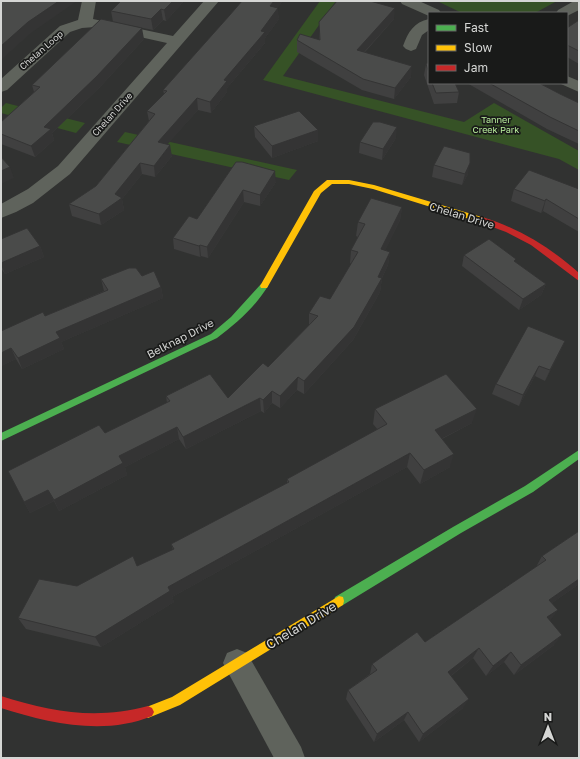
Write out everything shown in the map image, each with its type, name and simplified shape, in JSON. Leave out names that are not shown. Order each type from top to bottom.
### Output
[{"type":"street","points":[[86,23],[89,1]]},
{"type":"street","name":"Chelan Drive","points":[[1,212],[20,203],[44,187],[64,170],[212,1]]},
{"type":"street","points":[[407,1],[432,12]]},
{"type":"street","points":[[565,12],[579,4]]},
{"type":"street","name":"Chelan Loop","points":[[1,86],[65,29],[86,23],[95,23],[177,41]]},
{"type":"street","points":[[411,46],[415,33],[428,24]]},
{"type":"street","points":[[568,82],[579,87]]},
{"type":"street","name":"Chelan Drive","points":[[331,182],[350,182],[371,187],[498,225],[543,249],[565,265],[579,278]]},
{"type":"street","name":"Belknap Drive","points":[[1,436],[214,336],[230,324],[243,312],[266,283],[318,191],[325,184],[331,182]]},
{"type":"street","name":"Chelan Drive","points":[[1,702],[56,718],[104,720],[141,714],[176,701],[442,539],[522,493],[570,462],[579,454]]},
{"type":"street","points":[[237,663],[290,758]]},
{"type":"green space","name":"Tanner Creek Park","points":[[320,1],[336,1],[283,76],[464,122],[494,103],[579,151],[579,170],[559,159],[263,80]]},
{"type":"green space","points":[[437,1],[557,1],[537,12],[460,12]]},
{"type":"green space","points":[[6,103],[85,123],[76,133],[1,113],[1,108]]},
{"type":"green space","points":[[125,132],[297,170],[289,180],[117,142]]},
{"type":"building","points":[[1,1],[59,1],[28,22],[1,46]]},
{"type":"building","points":[[121,1],[173,1],[164,10],[161,9],[151,19],[111,11]]},
{"type":"building","points":[[242,1],[274,1],[270,6],[278,8],[261,31],[265,32],[224,80],[227,81],[210,102],[197,98],[158,142],[170,145],[154,166],[140,163],[115,194],[122,198],[99,214],[69,204],[96,186],[155,114],[147,111],[167,91],[163,90]]},
{"type":"building","points":[[337,1],[370,1],[395,8],[357,50],[412,66],[395,88],[363,79],[297,40],[300,34],[320,40],[319,22]]},
{"type":"building","points":[[101,19],[142,28],[97,76],[44,127],[51,129],[31,146],[1,134],[1,122],[40,87],[32,85]]},
{"type":"building","points":[[579,20],[579,51],[568,46],[568,27]]},
{"type":"building","points":[[432,84],[455,84],[459,92],[436,93]]},
{"type":"building","points":[[491,84],[541,84],[579,103],[579,131],[550,117]]},
{"type":"building","points":[[299,111],[318,130],[272,146],[254,126]]},
{"type":"building","points":[[373,122],[380,122],[397,127],[383,149],[360,142]]},
{"type":"building","points":[[444,146],[470,153],[470,163],[465,174],[434,165]]},
{"type":"building","points":[[1,157],[10,167],[1,171]]},
{"type":"building","points":[[236,162],[242,162],[275,171],[260,195],[243,190],[207,247],[173,238],[189,216],[197,219]]},
{"type":"building","points":[[529,170],[579,189],[579,219],[546,199],[545,201],[514,189]]},
{"type":"building","points":[[371,198],[402,207],[381,249],[390,252],[378,277],[382,278],[354,327],[304,381],[298,377],[280,396],[272,391],[263,400],[260,398],[183,437],[177,427],[119,456],[123,463],[54,500],[48,490],[24,502],[8,471],[99,425],[105,433],[170,401],[166,396],[210,374],[228,398],[263,363],[268,367],[318,316],[309,313],[320,296],[330,299],[358,252],[351,250],[365,224],[358,222]]},
{"type":"building","points":[[27,228],[40,246],[1,263],[1,239]]},
{"type":"building","points":[[489,239],[516,259],[514,261],[546,284],[523,299],[464,255]]},
{"type":"building","points":[[129,268],[136,268],[142,276],[154,271],[161,287],[56,332],[60,338],[18,358],[11,348],[1,353],[1,331],[43,312],[45,316],[108,290],[101,279]]},
{"type":"building","points":[[528,326],[565,341],[550,370],[539,366],[523,395],[496,384]]},
{"type":"building","points":[[446,374],[477,409],[435,430],[454,454],[424,470],[410,453],[168,587],[170,591],[95,637],[18,618],[39,579],[77,586],[133,556],[137,566],[174,549],[171,544],[289,482],[287,479],[387,424],[375,409]]},
{"type":"building","points":[[579,531],[579,579],[549,600],[558,610],[547,617],[562,635],[521,665],[511,652],[493,666],[479,648],[448,672],[469,699],[423,734],[408,712],[377,734],[348,690],[377,670],[372,664],[417,632],[425,642],[546,560],[542,556]]},
{"type":"traffic: fast","points":[[1,437],[214,336],[234,319],[264,286]]},
{"type":"traffic: fast","points":[[339,601],[457,530],[529,489],[579,454]]},
{"type":"traffic: slow","points":[[264,286],[318,191],[330,182],[349,182],[374,187],[482,220]]},
{"type":"traffic: slow","points":[[148,712],[176,701],[339,601]]},
{"type":"traffic: jam","points":[[482,220],[509,230],[534,243],[579,278]]},
{"type":"traffic: jam","points":[[1,702],[37,713],[74,719],[111,719],[130,717],[148,712]]}]
